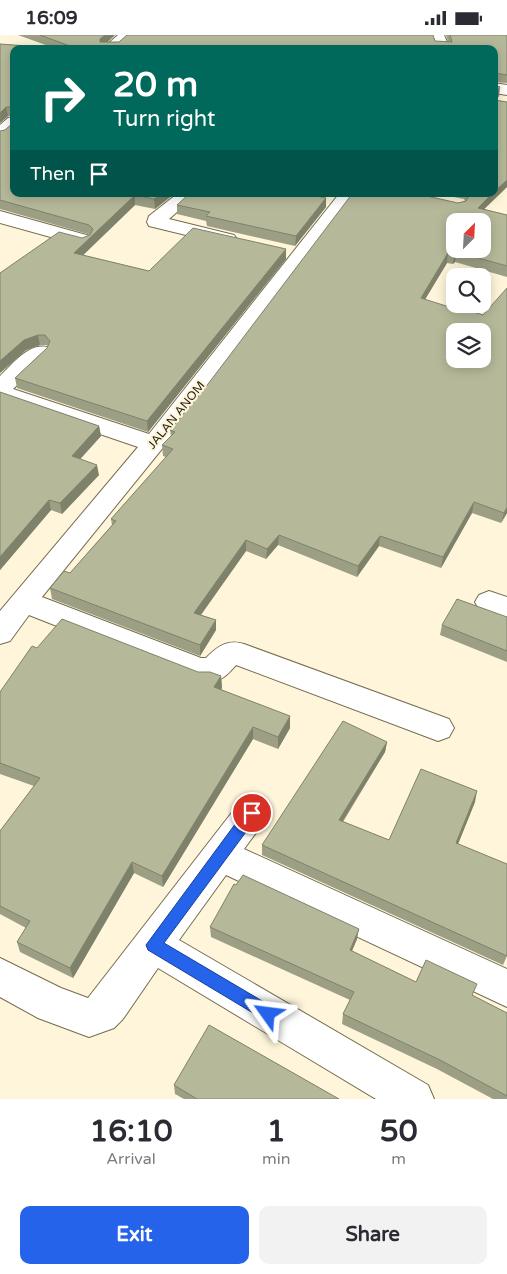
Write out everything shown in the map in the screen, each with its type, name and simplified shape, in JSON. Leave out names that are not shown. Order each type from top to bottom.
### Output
[{"type":"street","points":[[114,45],[127,35]]},
{"type":"street","points":[[184,198],[156,219],[156,222],[242,243]]},
{"type":"street","name":"JALAN ANOM","points":[[0,633],[23,601],[97,514],[196,392],[302,255],[336,198]]},
{"type":"street","points":[[0,217],[83,240]]},
{"type":"street","points":[[278,250],[302,255]]},
{"type":"street","points":[[0,388],[39,352]]},
{"type":"street","points":[[0,392],[153,444]]},
{"type":"street","points":[[23,601],[199,670],[214,670],[230,653],[240,653],[438,728]]},
{"type":"street","points":[[0,977],[52,1004],[88,1018],[100,1014],[109,1005],[252,813]]},
{"type":"street","points":[[220,855],[507,988]]},
{"type":"street","points":[[153,945],[414,1099]]},
{"type":"building","points":[[40,35],[105,35],[100,39],[100,42],[119,42],[127,35],[433,35],[435,41],[452,42],[450,35],[507,35],[507,75],[498,74],[498,45],[67,45]]},
{"type":"building","points":[[0,44],[14,45],[10,45],[10,107],[6,107],[0,113]]},
{"type":"building","points":[[498,101],[507,102],[507,180],[498,188]]},
{"type":"building","points":[[10,126],[10,197],[133,197],[74,253],[149,271],[193,228],[286,249],[147,421],[15,378],[47,348],[50,341],[45,335],[38,335],[24,340],[0,361],[0,273],[59,232],[82,238],[90,235],[93,229],[89,225],[0,200],[0,131],[5,130]]},
{"type":"building","points":[[186,197],[326,198],[296,236],[206,216],[210,212],[177,205]]},
{"type":"building","points":[[350,197],[431,197],[458,203],[466,201],[468,197],[489,197],[478,208],[507,215],[507,266],[478,258],[491,258],[491,213],[446,213],[446,256],[421,298],[446,306],[446,313],[477,313],[483,315],[485,313],[491,313],[491,306],[507,288],[507,507],[504,513],[474,502],[443,557],[380,536],[358,566],[279,535],[267,549],[246,540],[194,613],[216,620],[200,645],[50,588],[64,571],[70,573],[116,521],[111,519],[173,449],[162,445],[175,432],[170,430],[205,388]]},
{"type":"building","points":[[0,392],[99,426],[72,456],[97,465],[60,503],[49,500],[0,557]]},
{"type":"building","points":[[457,599],[507,617],[507,651],[442,625]]},
{"type":"building","points":[[62,619],[198,672],[210,672],[221,676],[214,687],[290,716],[278,737],[253,727],[162,876],[132,862],[70,968],[17,942],[30,921],[0,906],[0,831],[40,778],[0,763],[0,692],[32,646],[37,648]]},
{"type":"building","points":[[343,721],[387,742],[339,820],[389,840],[421,769],[477,791],[456,843],[507,864],[507,956],[262,845]]},
{"type":"building","points":[[243,875],[359,929],[350,950],[416,982],[426,960],[477,984],[472,995],[507,1013],[507,1096],[440,1060],[343,1014],[354,992],[210,927],[234,884],[236,885]]},
{"type":"building","points":[[209,1025],[339,1099],[197,1099],[174,1085]]},
{"type":"route","points":[[252,813],[153,945],[268,1014]]}]
